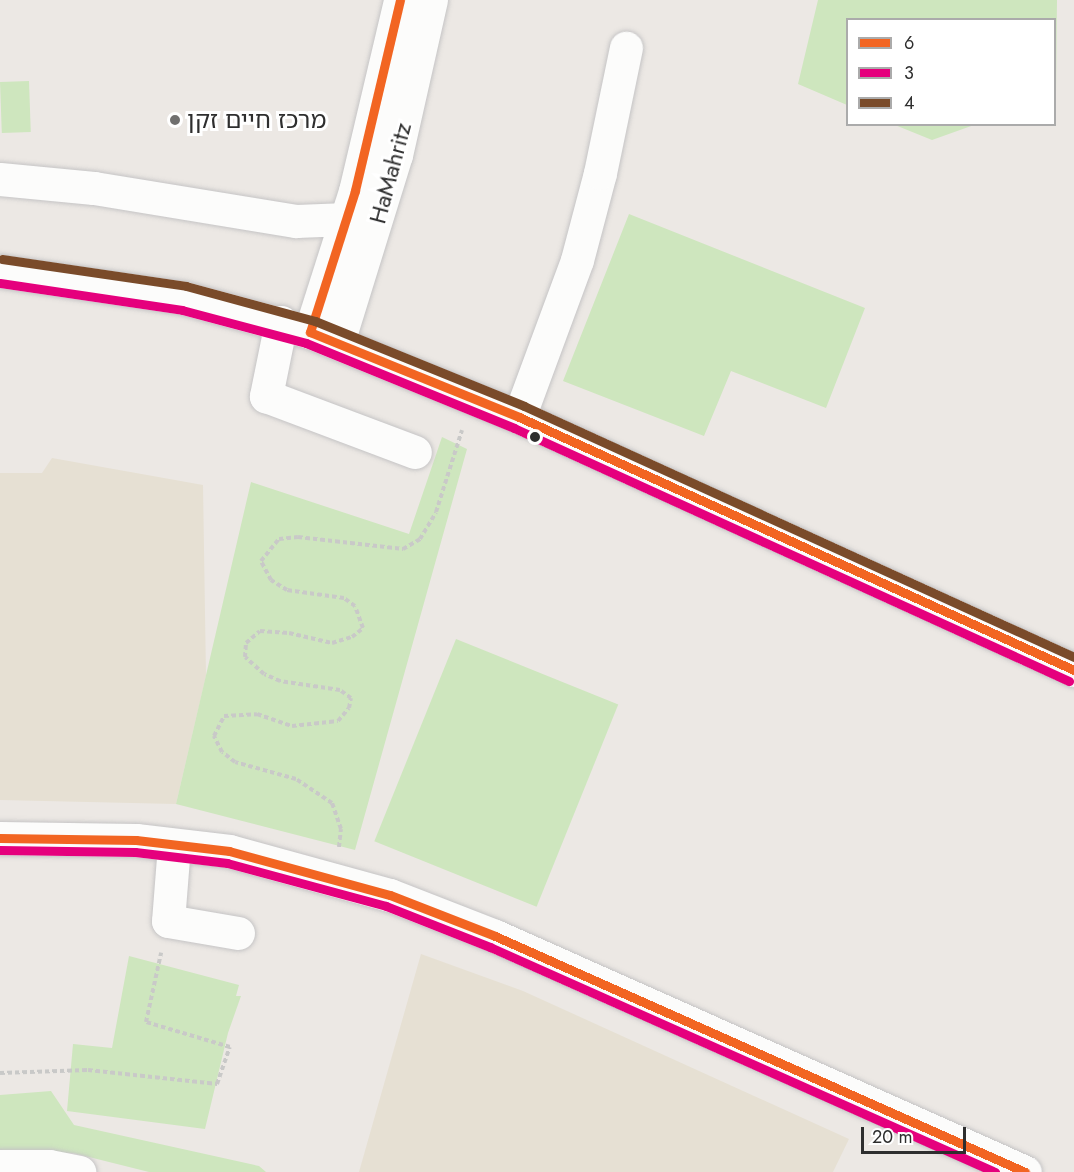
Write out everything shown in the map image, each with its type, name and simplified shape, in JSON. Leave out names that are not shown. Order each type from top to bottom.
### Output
[{"type":"street","name":"HaMahritz","points":[[309,332],[347,219],[400,0]]},
{"type":"street","name":"HaMahritz","points":[[309,332],[396,155],[431,0]]},
{"type":"street","points":[[519,417],[577,260],[600,173],[626,48]]},
{"type":"street","points":[[0,179],[94,188],[296,221],[347,219]]},
{"type":"street","points":[[0,271],[184,298],[309,332],[519,417],[1074,670]]},
{"type":"street","points":[[309,332],[266,396],[415,452]]},
{"type":"street","points":[[0,838],[136,840],[229,851],[390,895],[495,936],[1025,1172]]},
{"type":"street","points":[[174,845],[168,921],[238,933]]},
{"type":"street","points":[[0,1166],[49,1166],[79,1172]]},
{"type":"path","points":[[336,879],[341,828],[332,803],[296,779],[235,762],[222,752],[214,736],[224,716],[256,714],[292,726],[338,721],[350,708],[351,699],[340,690],[280,681],[254,667],[245,657],[246,643],[261,631],[289,633],[332,643],[352,637],[363,628],[355,606],[344,598],[287,590],[271,580],[262,569],[261,561],[279,539],[298,537],[403,549],[420,539],[436,512],[472,398]]},
{"type":"path","points":[[0,1073],[87,1070],[218,1084],[230,1047],[146,1022],[168,921]]},
{"type":"shaded area","points":[[52,458],[203,485],[206,676],[176,804],[0,800],[0,473],[42,473]]},
{"type":"shaded area","points":[[421,954],[523,991],[849,1139],[833,1172],[359,1172]]},
{"type":"green space","points":[[818,0],[1057,0],[1056,94],[1056,18],[846,18],[846,105],[798,84]]},
{"type":"green space","points":[[29,81],[31,132],[2,133],[0,82]]},
{"type":"green space","points":[[897,126],[971,126],[932,140]]},
{"type":"green space","points":[[629,214],[865,308],[826,408],[731,371],[704,436],[563,381]]},
{"type":"green space","points":[[442,437],[467,449],[355,850],[176,804],[251,482],[409,534]]},
{"type":"green space","points":[[456,639],[618,705],[537,907],[374,841]]},
{"type":"green space","points":[[129,956],[239,985],[236,996],[241,996],[228,1033],[205,1129],[67,1111],[73,1044],[112,1048]]},
{"type":"green space","points":[[51,1091],[74,1125],[259,1166],[266,1172],[149,1172],[73,1153],[0,1151],[0,1095]]},
{"type":"transit line","name":"6","points":[[400,0],[355,191],[310,332],[519,417],[1074,670]]},
{"type":"transit line","name":"4","points":[[2,259],[186,286],[315,321],[524,406],[1074,657]]},
{"type":"transit line","name":"3","points":[[0,283],[182,310],[306,343],[514,428],[1069,681]]},
{"type":"transit line","name":"6","points":[[0,838],[136,840],[229,851],[390,895],[495,936],[1025,1172]]},
{"type":"transit line","name":"3","points":[[0,850],[135,852],[227,863],[386,906],[490,947],[995,1172]]},
{"type":"place","name":"מרכז חיים זקן","points":[[175,120]]}]
